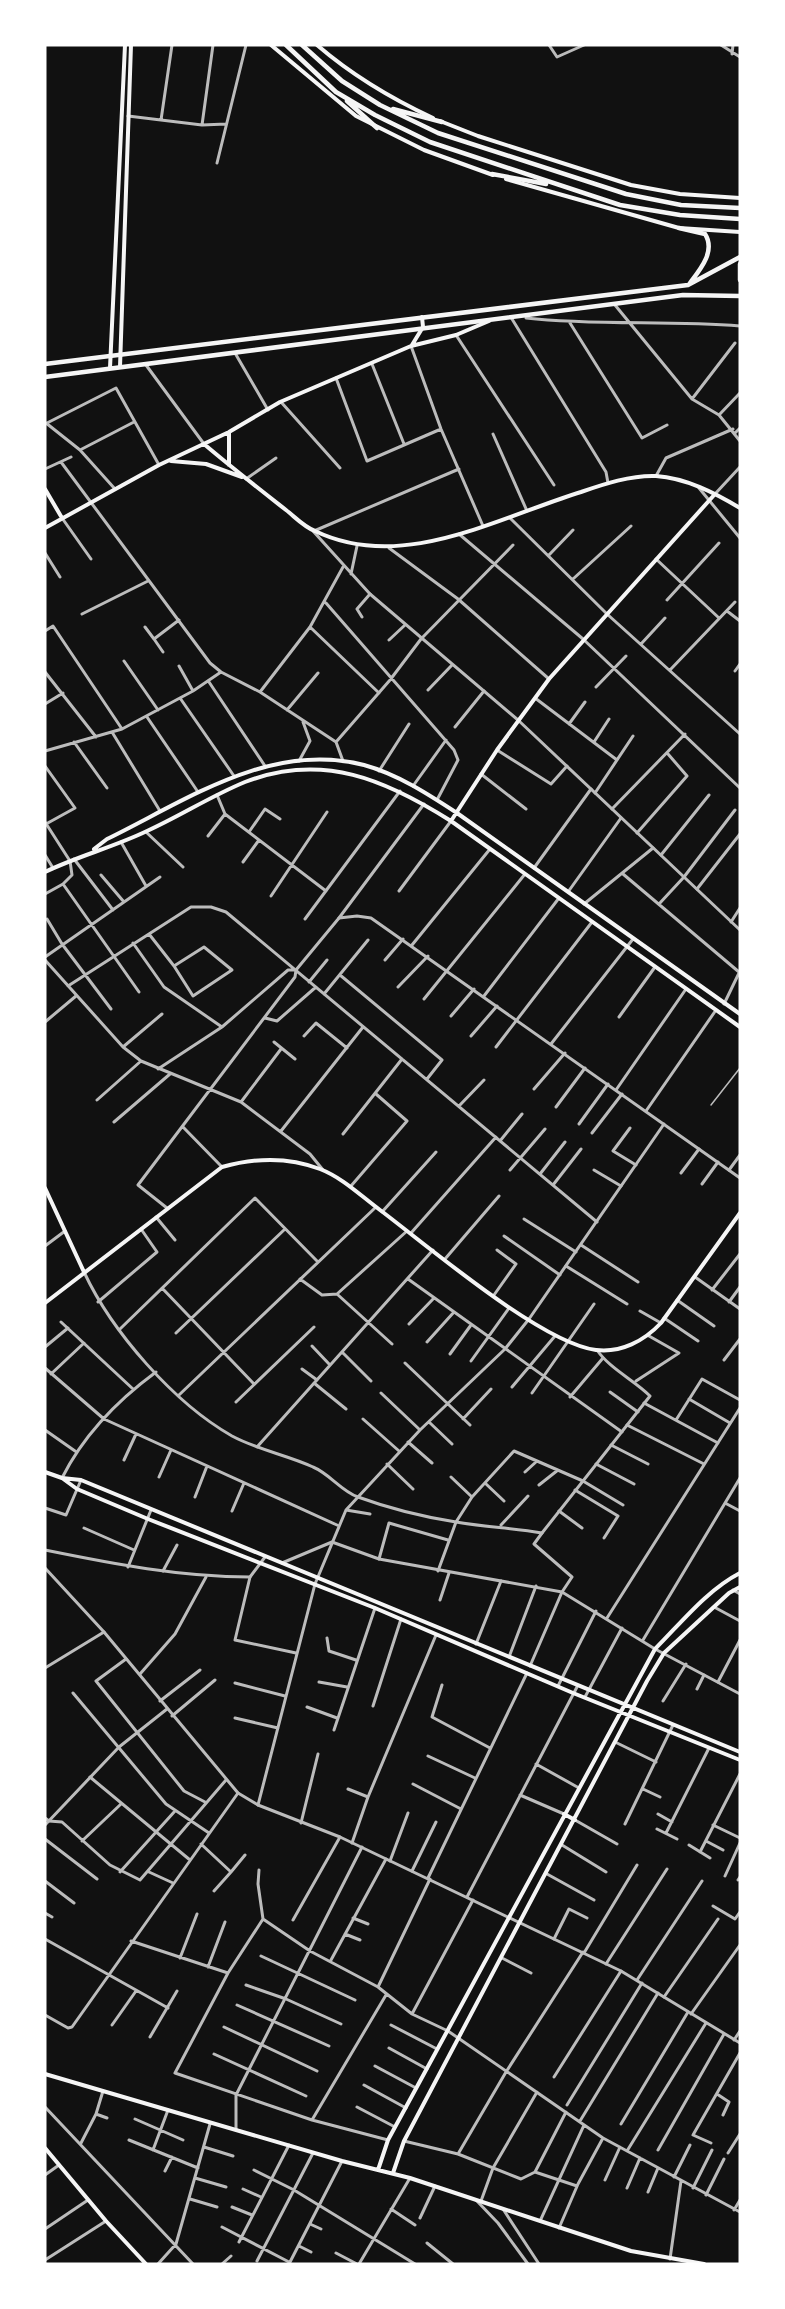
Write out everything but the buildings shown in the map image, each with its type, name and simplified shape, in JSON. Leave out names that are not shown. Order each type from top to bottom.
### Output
[{"type":"main road","points":[[111,368],[125,45]]},
{"type":"main road","points":[[120,368],[131,45]]},
{"type":"main road","points":[[271,45],[356,116],[424,150],[492,174],[705,234],[708,239],[707,258],[688,285]]},
{"type":"main road","points":[[285,45],[378,128]]},
{"type":"main road","points":[[302,45],[342,81],[380,105],[466,143],[626,194],[681,204],[740,208]]},
{"type":"main road","points":[[317,45],[348,71],[383,94],[442,122]]},
{"type":"main road","points":[[336,92],[375,116],[430,142],[561,187],[620,205],[680,215],[740,219]]},
{"type":"main road","points":[[380,105],[442,122],[631,184],[680,194],[740,198]]},
{"type":"main road","points":[[492,174],[561,187]]},
{"type":"main road","points":[[679,228],[740,232]]},
{"type":"main road","points":[[45,364],[688,285],[740,257]]},
{"type":"main road","points":[[740,264],[740,280]]},
{"type":"main road","points":[[45,377],[423,327],[526,318],[683,295],[740,296]]},
{"type":"main road","points":[[411,346],[423,327],[422,316]]},
{"type":"main road","points":[[45,528],[159,465],[229,432],[280,402],[411,346],[456,335],[491,320]]},
{"type":"main road","points":[[229,432],[230,465]]},
{"type":"main road","points":[[204,444],[313,531],[357,546],[389,548],[459,534],[608,483],[656,476],[698,486],[740,508]]},
{"type":"main road","points":[[167,462],[206,464],[246,479]]},
{"type":"main road","points":[[45,489],[47,497],[62,518]]},
{"type":"main road","points":[[451,821],[497,750],[549,679],[716,494]]},
{"type":"main road","points":[[91,851],[107,839],[234,776],[265,766],[299,760],[343,761],[379,771],[437,800],[740,1014]]},
{"type":"main road","points":[[342,771],[343,761]]},
{"type":"main road","points":[[45,872],[91,851],[146,831],[246,782],[284,772],[342,771],[362,775],[400,791],[451,821],[740,1027]]},
{"type":"main road","points":[[213,786],[217,795]]},
{"type":"main road","points":[[45,1303],[222,1167],[247,1160],[277,1160],[323,1170],[351,1186],[382,1212],[529,1319],[570,1342],[597,1350],[633,1345],[649,1336],[661,1323],[740,1213]]},
{"type":"main road","points":[[45,1188],[84,1272]]},
{"type":"main road","points":[[45,1472],[62,1478],[81,1480],[577,1687],[623,1704],[740,1753],[739,1759],[573,1693],[375,1608],[148,1519],[77,1489],[62,1478]]},
{"type":"main road","points":[[378,2170],[388,2140],[510,1918],[623,1704],[655,1649],[696,1607],[740,1573]]},
{"type":"main road","points":[[393,2173],[404,2141],[547,1874],[628,1715],[664,1653],[733,1590],[740,1587]]},
{"type":"main road","points":[[564,1814],[574,1820]]},
{"type":"main road","points":[[45,2074],[210,2124],[410,2178],[631,2251],[704,2264]]},
{"type":"main road","points":[[45,2148],[106,2221],[146,2264]]},
{"type":"street","points":[[161,120],[172,45]]},
{"type":"street","points":[[202,125],[213,45]]},
{"type":"street","points":[[217,163],[246,45]]},
{"type":"street","points":[[549,45],[557,57],[584,45]]},
{"type":"street","points":[[721,45],[740,57]]},
{"type":"street","points":[[732,54],[733,45]]},
{"type":"street","points":[[128,116],[202,125],[226,124]]},
{"type":"street","points":[[615,305],[692,399],[719,415],[740,441]]},
{"type":"street","points":[[526,318],[570,322],[685,322],[740,326]]},
{"type":"street","points":[[512,319],[606,472],[608,483]]},
{"type":"street","points":[[570,322],[642,438],[667,425]]},
{"type":"street","points":[[456,335],[554,485]]},
{"type":"street","points":[[692,399],[735,343]]},
{"type":"street","points":[[411,346],[441,429],[483,526]]},
{"type":"street","points":[[235,353],[268,410]]},
{"type":"street","points":[[372,364],[404,444]]},
{"type":"street","points":[[146,365],[204,444]]},
{"type":"street","points":[[336,378],[367,461],[441,429]]},
{"type":"street","points":[[115,489],[80,450],[46,422],[116,388],[159,465]]},
{"type":"street","points":[[719,415],[740,393]]},
{"type":"street","points":[[280,402],[340,468]]},
{"type":"street","points":[[80,450],[134,422]]},
{"type":"street","points":[[656,476],[666,458],[740,428]]},
{"type":"street","points":[[493,434],[527,511]]},
{"type":"street","points":[[45,469],[71,457]]},
{"type":"street","points":[[246,479],[276,458]]},
{"type":"street","points":[[61,462],[210,663],[221,672],[260,692],[336,742],[343,761]]},
{"type":"street","points":[[716,494],[740,467]]},
{"type":"street","points":[[459,470],[313,531],[343,567],[370,594],[518,720],[740,930]]},
{"type":"street","points":[[698,486],[740,538]]},
{"type":"street","points":[[509,517],[607,614],[740,734]]},
{"type":"street","points":[[62,518],[90,559]]},
{"type":"street","points":[[573,579],[631,526]]},
{"type":"street","points":[[549,555],[573,530]]},
{"type":"street","points":[[459,534],[583,639],[740,788]]},
{"type":"street","points":[[667,600],[719,543]]},
{"type":"street","points":[[336,742],[390,680],[421,639],[458,598],[513,545]]},
{"type":"street","points":[[351,574],[357,546]]},
{"type":"street","points":[[389,548],[458,598],[549,679]]},
{"type":"street","points":[[45,554],[60,576]]},
{"type":"street","points":[[656,559],[719,618]]},
{"type":"street","points":[[260,692],[326,603],[343,567]]},
{"type":"street","points":[[82,614],[148,581]]},
{"type":"street","points":[[362,617],[357,609],[370,594]]},
{"type":"street","points":[[670,670],[735,602]]},
{"type":"street","points":[[326,603],[390,680],[446,740],[458,760],[437,800]]},
{"type":"street","points":[[726,611],[740,621]]},
{"type":"street","points":[[640,644],[664,618]]},
{"type":"street","points":[[154,639],[179,620]]},
{"type":"street","points":[[389,640],[405,625]]},
{"type":"street","points":[[45,631],[53,626],[122,729]]},
{"type":"street","points":[[145,627],[164,652]]},
{"type":"street","points":[[310,627],[379,693]]},
{"type":"street","points":[[596,687],[626,656]]},
{"type":"street","points":[[124,661],[158,710]]},
{"type":"street","points":[[735,671],[740,664]]},
{"type":"street","points":[[428,690],[452,665]]},
{"type":"street","points":[[180,666],[193,691]]},
{"type":"street","points":[[45,672],[96,737]]},
{"type":"street","points":[[45,751],[122,729],[209,682],[221,672]]},
{"type":"street","points":[[287,710],[318,673]]},
{"type":"street","points":[[209,682],[265,766]]},
{"type":"street","points":[[455,727],[484,690]]},
{"type":"street","points":[[45,704],[63,693]]},
{"type":"street","points":[[180,698],[234,776]]},
{"type":"street","points":[[535,698],[617,760]]},
{"type":"street","points":[[569,724],[585,702]]},
{"type":"street","points":[[147,717],[198,792]]},
{"type":"street","points":[[594,742],[609,719]]},
{"type":"street","points":[[299,760],[310,741],[309,731],[303,720]]},
{"type":"street","points":[[379,771],[409,724]]},
{"type":"street","points":[[112,732],[161,812]]},
{"type":"street","points":[[612,809],[685,734]]},
{"type":"street","points":[[595,793],[633,736]]},
{"type":"street","points":[[413,786],[446,740]]},
{"type":"street","points":[[74,742],[107,788]]},
{"type":"street","points":[[497,750],[551,784],[567,766]]},
{"type":"street","points":[[637,833],[687,776],[668,754]]},
{"type":"street","points":[[45,766],[75,808],[46,823],[72,860],[113,910]]},
{"type":"street","points":[[481,774],[526,809]]},
{"type":"street","points":[[534,868],[591,789]]},
{"type":"street","points":[[305,919],[400,791]]},
{"type":"street","points":[[217,795],[225,814],[326,891]]},
{"type":"street","points":[[661,855],[709,795]]},
{"type":"street","points":[[167,1208],[138,1185],[295,978],[296,970],[339,918],[424,804]]},
{"type":"street","points":[[249,832],[265,809],[280,819]]},
{"type":"street","points":[[659,904],[684,877],[735,810]]},
{"type":"street","points":[[271,896],[327,812]]},
{"type":"street","points":[[208,836],[225,814]]},
{"type":"street","points":[[568,892],[621,818]]},
{"type":"street","points":[[399,891],[451,821]]},
{"type":"street","points":[[146,831],[183,867]]},
{"type":"street","points":[[697,889],[740,834]]},
{"type":"street","points":[[243,862],[260,840]]},
{"type":"street","points":[[121,842],[146,886]]},
{"type":"street","points":[[584,904],[653,848]]},
{"type":"street","points":[[412,945],[490,849]]},
{"type":"street","points":[[45,855],[53,867]]},
{"type":"street","points":[[45,894],[63,884],[72,874],[72,860]]},
{"type":"street","points":[[424,999],[525,874]]},
{"type":"street","points":[[623,874],[740,972],[724,1004]]},
{"type":"street","points":[[101,875],[124,902]]},
{"type":"street","points":[[160,877],[62,944],[45,959],[123,1047],[141,1061],[241,1102],[310,1154],[323,1170]]},
{"type":"street","points":[[63,884],[139,992]]},
{"type":"street","points":[[484,996],[559,898]]},
{"type":"street","points":[[68,986],[192,907],[211,907],[226,912],[597,1222]]},
{"type":"street","points":[[731,922],[740,908]]},
{"type":"street","points":[[339,918],[357,916],[371,918],[404,939],[740,1178]]},
{"type":"street","points":[[46,919],[111,1009]]},
{"type":"street","points":[[496,1047],[592,922]]},
{"type":"street","points":[[149,934],[174,966],[193,996],[232,969],[204,947],[174,966]]},
{"type":"street","points":[[386,960],[404,939]]},
{"type":"street","points":[[551,1044],[633,939]]},
{"type":"street","points":[[324,994],[368,940]]},
{"type":"street","points":[[133,943],[164,987],[222,1027]]},
{"type":"street","points":[[398,987],[428,956]]},
{"type":"street","points":[[309,982],[327,960]]},
{"type":"street","points":[[619,1017],[655,967]]},
{"type":"street","points":[[158,1069],[222,1027],[288,969],[296,970]]},
{"type":"street","points":[[340,975],[442,1060],[427,1080]]},
{"type":"street","points":[[264,1018],[277,1021],[316,987]]},
{"type":"street","points":[[451,1016],[474,989]]},
{"type":"street","points":[[616,1090],[686,989]]},
{"type":"street","points":[[45,1022],[76,996]]},
{"type":"street","points":[[471,1036],[497,1005]]},
{"type":"street","points":[[645,1111],[716,1010]]},
{"type":"street","points":[[123,1047],[162,1014]]},
{"type":"street","points":[[304,1036],[316,1023],[346,1048]]},
{"type":"street","points":[[280,1132],[363,1027]]},
{"type":"street","points":[[274,1042],[295,1059]]},
{"type":"street","points":[[241,1102],[281,1049]]},
{"type":"street","points":[[534,1089],[565,1053]]},
{"type":"street","points":[[343,1134],[402,1059]]},
{"type":"street","points":[[98,1100],[141,1061]]},
{"type":"street","points":[[556,1107],[585,1068]]},
{"type":"street","points":[[114,1122],[170,1074]]},
{"type":"street","points":[[459,1107],[484,1080]]},
{"type":"street","points":[[579,1124],[608,1084]]},
{"type":"street","points":[[351,1186],[407,1121],[376,1094]]},
{"type":"street","points":[[592,1132],[622,1094]]},
{"type":"street","points":[[500,1141],[522,1114]]},
{"type":"street","points":[[258,1805],[315,1584],[346,1510],[399,1451],[505,1349],[529,1319],[664,1124]]},
{"type":"street","points":[[183,1127],[222,1167]]},
{"type":"street","points":[[630,1128],[614,1150],[636,1166]]},
{"type":"street","points":[[510,1170],[545,1129]]},
{"type":"street","points":[[300,1278],[322,1295],[337,1294],[409,1232],[496,1137]]},
{"type":"street","points":[[540,1174],[565,1142]]},
{"type":"street","points":[[553,1185],[581,1149]]},
{"type":"street","points":[[681,1173],[699,1149]]},
{"type":"street","points":[[382,1212],[436,1152]]},
{"type":"street","points":[[729,1170],[740,1155]]},
{"type":"street","points":[[702,1184],[718,1162]]},
{"type":"street","points":[[594,1170],[621,1186]]},
{"type":"street","points":[[445,1259],[499,1196]]},
{"type":"street","points":[[120,1329],[255,1198],[318,1262]]},
{"type":"street","points":[[178,1395],[376,1207]]},
{"type":"street","points":[[156,1217],[175,1240]]},
{"type":"street","points":[[524,1219],[576,1252]]},
{"type":"street","points":[[176,1333],[285,1228]]},
{"type":"street","points":[[98,1302],[157,1252],[141,1229]]},
{"type":"street","points":[[45,1246],[66,1230]]},
{"type":"street","points":[[504,1236],[560,1275]]},
{"type":"street","points":[[581,1245],[638,1282]]},
{"type":"street","points":[[257,1447],[433,1250]]},
{"type":"street","points":[[494,1295],[516,1264],[497,1250]]},
{"type":"street","points":[[712,1290],[740,1254]]},
{"type":"street","points":[[566,1266],[627,1304]]},
{"type":"street","points":[[84,1272],[98,1302],[120,1329],[178,1395],[209,1422],[257,1447],[314,1467],[357,1497],[456,1522],[501,1525],[542,1533]]},
{"type":"street","points":[[694,1278],[740,1310]]},
{"type":"street","points":[[408,1279],[622,1432]]},
{"type":"street","points":[[729,1302],[740,1287]]},
{"type":"street","points":[[162,1288],[255,1384]]},
{"type":"street","points":[[337,1294],[392,1344]]},
{"type":"street","points":[[409,1324],[434,1298]]},
{"type":"street","points":[[677,1300],[714,1326]]},
{"type":"street","points":[[532,1393],[570,1342],[594,1304]]},
{"type":"street","points":[[471,1361],[510,1306]]},
{"type":"street","points":[[640,1311],[661,1323]]},
{"type":"street","points":[[427,1342],[454,1312]]},
{"type":"street","points":[[664,1318],[698,1341]]},
{"type":"street","points":[[61,1322],[133,1389]]},
{"type":"street","points":[[450,1354],[471,1325]]},
{"type":"street","points":[[236,1402],[314,1327]]},
{"type":"street","points":[[45,1347],[68,1328]]},
{"type":"street","points":[[512,1387],[555,1335]]},
{"type":"street","points":[[636,1381],[679,1353],[649,1336]]},
{"type":"street","points":[[724,1360],[740,1339]]},
{"type":"street","points":[[51,1374],[84,1343]]},
{"type":"street","points":[[312,1346],[330,1365]]},
{"type":"street","points":[[530,1666],[562,1592],[572,1577],[534,1544],[650,1396],[636,1381],[603,1358],[597,1350]]},
{"type":"street","points":[[342,1352],[371,1381]]},
{"type":"street","points":[[570,1397],[603,1358]]},
{"type":"street","points":[[405,1363],[470,1425]]},
{"type":"street","points":[[45,1368],[104,1419],[338,1526]]},
{"type":"street","points":[[303,1369],[346,1408]]},
{"type":"street","points":[[62,1478],[75,1451],[133,1389],[156,1372]]},
{"type":"street","points":[[676,1420],[702,1379],[740,1400]]},
{"type":"street","points":[[463,1419],[491,1389]]},
{"type":"street","points":[[610,1392],[638,1412]]},
{"type":"street","points":[[381,1393],[420,1430]]},
{"type":"street","points":[[689,1399],[730,1423]]},
{"type":"street","points":[[644,1403],[718,1443]]},
{"type":"street","points":[[607,1618],[740,1408]]},
{"type":"street","points":[[363,1419],[399,1451]]},
{"type":"street","points":[[429,1422],[452,1444]]},
{"type":"street","points":[[627,1425],[704,1464]]},
{"type":"street","points":[[45,1430],[75,1451]]},
{"type":"street","points":[[124,1460],[136,1434]]},
{"type":"street","points":[[408,1442],[432,1463]]},
{"type":"street","points":[[611,1445],[648,1464]]},
{"type":"street","points":[[159,1477],[171,1450]]},
{"type":"street","points":[[438,1571],[456,1522],[472,1497],[514,1451],[583,1481],[623,1505]]},
{"type":"street","points":[[525,1472],[537,1461]]},
{"type":"street","points":[[387,1464],[413,1489]]},
{"type":"street","points":[[596,1464],[634,1484]]},
{"type":"street","points":[[195,1497],[207,1466]]},
{"type":"street","points":[[539,1485],[558,1470]]},
{"type":"street","points":[[451,1477],[472,1497]]},
{"type":"street","points":[[643,1640],[740,1478]]},
{"type":"street","points":[[45,1508],[66,1515],[81,1480]]},
{"type":"street","points":[[232,1511],[244,1483]]},
{"type":"street","points":[[485,1483],[504,1501]]},
{"type":"street","points":[[575,1491],[618,1516],[604,1538]]},
{"type":"street","points":[[501,1525],[528,1496]]},
{"type":"street","points":[[725,1503],[740,1511]]},
{"type":"street","points":[[128,1567],[151,1510]]},
{"type":"street","points":[[346,1510],[370,1514]]},
{"type":"street","points":[[559,1511],[582,1528]]},
{"type":"street","points":[[379,1559],[389,1523],[448,1540]]},
{"type":"street","points":[[84,1528],[134,1550]]},
{"type":"street","points":[[281,1564],[332,1542],[379,1559],[562,1592],[655,1649],[740,1694]]},
{"type":"street","points":[[162,1572],[177,1545]]},
{"type":"street","points":[[45,1550],[162,1572],[206,1577],[250,1577]]},
{"type":"street","points":[[265,1557],[250,1577],[235,1640],[297,1653]]},
{"type":"street","points":[[45,1568],[104,1632],[238,1793],[258,1805],[362,1847],[621,1971],[740,2043]]},
{"type":"street","points":[[440,1600],[449,1573]]},
{"type":"street","points":[[140,1674],[175,1634],[206,1577]]},
{"type":"street","points":[[476,1644],[501,1581]]},
{"type":"street","points":[[509,1658],[536,1586]]},
{"type":"street","points":[[733,1590],[740,1594]]},
{"type":"street","points":[[714,1607],[740,1621]]},
{"type":"street","points":[[334,1730],[375,1608]]},
{"type":"street","points":[[558,1686],[596,1611]]},
{"type":"street","points":[[374,1706],[400,1619]]},
{"type":"street","points":[[585,1697],[622,1628]]},
{"type":"street","points":[[45,1668],[104,1632]]},
{"type":"street","points":[[352,1843],[368,1797],[436,1635]]},
{"type":"street","points":[[327,1638],[329,1651],[356,1660]]},
{"type":"street","points":[[718,1682],[740,1640]]},
{"type":"street","points":[[126,1659],[96,1681],[184,1791],[206,1803]]},
{"type":"street","points":[[663,1701],[686,1664]]},
{"type":"street","points":[[160,1701],[200,1670]]},
{"type":"street","points":[[378,1987],[475,1778],[527,1673]]},
{"type":"street","points":[[697,1689],[705,1675]]},
{"type":"street","points":[[172,1716],[215,1680]]},
{"type":"street","points":[[319,1682],[347,1687]]},
{"type":"street","points":[[235,1683],[285,1696]]},
{"type":"street","points":[[442,1685],[432,1717],[490,1748]]},
{"type":"street","points":[[466,1897],[577,1687]]},
{"type":"street","points":[[73,1693],[166,1804],[189,1822],[209,1833]]},
{"type":"street","points":[[307,1707],[337,1718]]},
{"type":"street","points":[[45,1825],[119,1747],[167,1709]]},
{"type":"street","points":[[235,1718],[278,1728]]},
{"type":"street","points":[[625,1824],[673,1725]]},
{"type":"street","points":[[615,1742],[656,1762]]},
{"type":"street","points":[[666,1833],[709,1748]]},
{"type":"street","points":[[302,1823],[318,1754]]},
{"type":"street","points":[[428,1756],[475,1778]]},
{"type":"street","points":[[537,1764],[579,1788]]},
{"type":"street","points":[[700,1852],[740,1774]]},
{"type":"street","points":[[90,1777],[190,1860]]},
{"type":"street","points":[[45,1818],[49,1821],[62,1822],[120,1872],[140,1880],[226,1780]]},
{"type":"street","points":[[413,1784],[461,1809]]},
{"type":"street","points":[[348,1789],[368,1797]]},
{"type":"street","points":[[643,1789],[660,1797]]},
{"type":"street","points":[[45,2015],[70,2028],[238,1793]]},
{"type":"street","points":[[520,1795],[564,1814]]},
{"type":"street","points":[[82,1841],[121,1804]]},
{"type":"street","points":[[120,1872],[175,1811]]},
{"type":"street","points":[[330,1960],[388,1860],[408,1813]]},
{"type":"street","points":[[658,1814],[672,1822]]},
{"type":"street","points":[[574,1820],[617,1844]]},
{"type":"street","points":[[411,1870],[436,1822]]},
{"type":"street","points":[[713,1825],[740,1838]]},
{"type":"street","points":[[657,1829],[677,1839]]},
{"type":"street","points":[[293,1920],[340,1838]]},
{"type":"street","points":[[45,1839],[97,1879]]},
{"type":"street","points":[[706,1841],[723,1850]]},
{"type":"street","points":[[725,1876],[740,1843]]},
{"type":"street","points":[[201,1844],[231,1872]]},
{"type":"street","points":[[562,1845],[606,1872]]},
{"type":"street","points":[[689,1845],[711,1858]]},
{"type":"street","points":[[236,2130],[236,2095],[362,1847]]},
{"type":"street","points":[[214,1892],[245,1854]]},
{"type":"street","points":[[458,2154],[506,2072],[637,1865]]},
{"type":"street","points":[[606,1964],[667,1869]]},
{"type":"street","points":[[259,1870],[258,1884],[262,1919],[228,1973],[176,2073],[312,2120],[388,2140]]},
{"type":"street","points":[[149,1872],[174,1883]]},
{"type":"street","points":[[547,1874],[594,1900]]},
{"type":"street","points":[[45,1881],[74,1903]]},
{"type":"street","points":[[637,1980],[702,1881]]},
{"type":"street","points":[[412,2014],[473,1900]]},
{"type":"street","points":[[713,1906],[735,1919],[740,1912]]},
{"type":"street","points":[[554,1939],[569,1909],[587,1918]]},
{"type":"street","points":[[45,1913],[52,1917]]},
{"type":"street","points":[[180,1958],[197,1914]]},
{"type":"street","points":[[353,1918],[368,1924]]},
{"type":"street","points":[[262,1919],[310,1951],[378,1987],[412,2014],[448,2031],[603,2138],[740,2212]]},
{"type":"street","points":[[664,1997],[718,1919]]},
{"type":"street","points":[[208,1967],[225,1922]]},
{"type":"street","points":[[345,1934],[360,1940]]},
{"type":"street","points":[[45,1939],[168,2008]]},
{"type":"street","points":[[131,1941],[228,1973]]},
{"type":"street","points":[[621,2124],[690,2013],[740,1945]]},
{"type":"street","points":[[261,1956],[355,2000]]},
{"type":"street","points":[[502,1958],[531,1973]]},
{"type":"street","points":[[554,2077],[621,1971]]},
{"type":"street","points":[[567,2105],[642,1983]]},
{"type":"street","points":[[246,1985],[286,1998],[341,2024]]},
{"type":"street","points":[[112,2025],[136,1991]]},
{"type":"street","points":[[150,2037],[177,1991]]},
{"type":"street","points":[[580,2121],[658,1993]]},
{"type":"street","points":[[312,2120],[386,1995]]},
{"type":"street","points":[[237,2005],[329,2046]]},
{"type":"street","points":[[627,2151],[706,2023]]},
{"type":"street","points":[[391,2025],[438,2049]]},
{"type":"street","points":[[224,2027],[317,2071]]},
{"type":"street","points":[[734,2040],[740,2031]]},
{"type":"street","points":[[658,2150],[724,2034]]},
{"type":"street","points":[[389,2048],[428,2069]]},
{"type":"street","points":[[711,2143],[693,2135],[740,2053]]},
{"type":"street","points":[[214,2054],[306,2096]]},
{"type":"street","points":[[375,2066],[417,2089]]},
{"type":"street","points":[[364,2085],[406,2108]]},
{"type":"street","points":[[81,2143],[96,2114],[103,2091]]},
{"type":"street","points":[[481,2201],[493,2168],[537,2092]]},
{"type":"street","points":[[717,2094],[729,2102],[723,2115]]},
{"type":"street","points":[[45,2107],[193,2264]]},
{"type":"street","points":[[357,2107],[396,2127]]},
{"type":"street","points":[[153,2150],[168,2110]]},
{"type":"street","points":[[404,2141],[458,2154],[521,2179],[535,2172],[566,2112]]},
{"type":"street","points":[[96,2114],[107,2118]]},
{"type":"street","points":[[135,2119],[183,2140]]},
{"type":"street","points":[[158,2264],[176,2244],[210,2124]]},
{"type":"street","points":[[540,2221],[584,2124]]},
{"type":"street","points":[[728,2153],[740,2134]]},
{"type":"street","points":[[560,2228],[577,2186],[603,2138]]},
{"type":"street","points":[[129,2140],[198,2168]]},
{"type":"street","points":[[239,2242],[289,2145]]},
{"type":"street","points":[[674,2177],[690,2145]]},
{"type":"street","points":[[204,2147],[232,2156]]},
{"type":"street","points":[[605,2180],[620,2147]]},
{"type":"street","points":[[693,2188],[712,2150]]},
{"type":"street","points":[[257,2261],[313,2152]]},
{"type":"street","points":[[165,2171],[172,2157]]},
{"type":"street","points":[[627,2188],[640,2158]]},
{"type":"street","points":[[705,2195],[724,2159]]},
{"type":"street","points":[[222,2227],[289,2263],[342,2161]]},
{"type":"street","points":[[45,2175],[59,2165]]},
{"type":"street","points":[[648,2192],[658,2169]]},
{"type":"street","points":[[254,2170],[294,2190],[415,2264]]},
{"type":"street","points":[[535,2172],[577,2186]]},
{"type":"street","points":[[195,2178],[226,2187]]},
{"type":"street","points":[[336,2253],[358,2264],[410,2178]]},
{"type":"street","points":[[670,2259],[681,2181]]},
{"type":"street","points":[[420,2218],[435,2186]]},
{"type":"street","points":[[243,2189],[261,2197]]},
{"type":"street","points":[[190,2199],[217,2207]]},
{"type":"street","points":[[474,2199],[498,2223],[528,2264]]},
{"type":"street","points":[[45,2229],[88,2200]]},
{"type":"street","points":[[734,2210],[740,2200]]},
{"type":"street","points":[[232,2207],[252,2215]]},
{"type":"street","points":[[391,2209],[415,2225]]},
{"type":"street","points":[[503,2209],[539,2264]]},
{"type":"street","points":[[45,2259],[106,2221]]},
{"type":"street","points":[[310,2224],[321,2229]]},
{"type":"street","points":[[427,2243],[453,2264]]},
{"type":"street","points":[[299,2246],[311,2252]]},
{"type":"street","points":[[222,2264],[231,2256]]},
{"type":"street","points":[[440,2264],[444,2258]]},
{"type":"lane","points":[[711,1105],[740,1068]]}]
